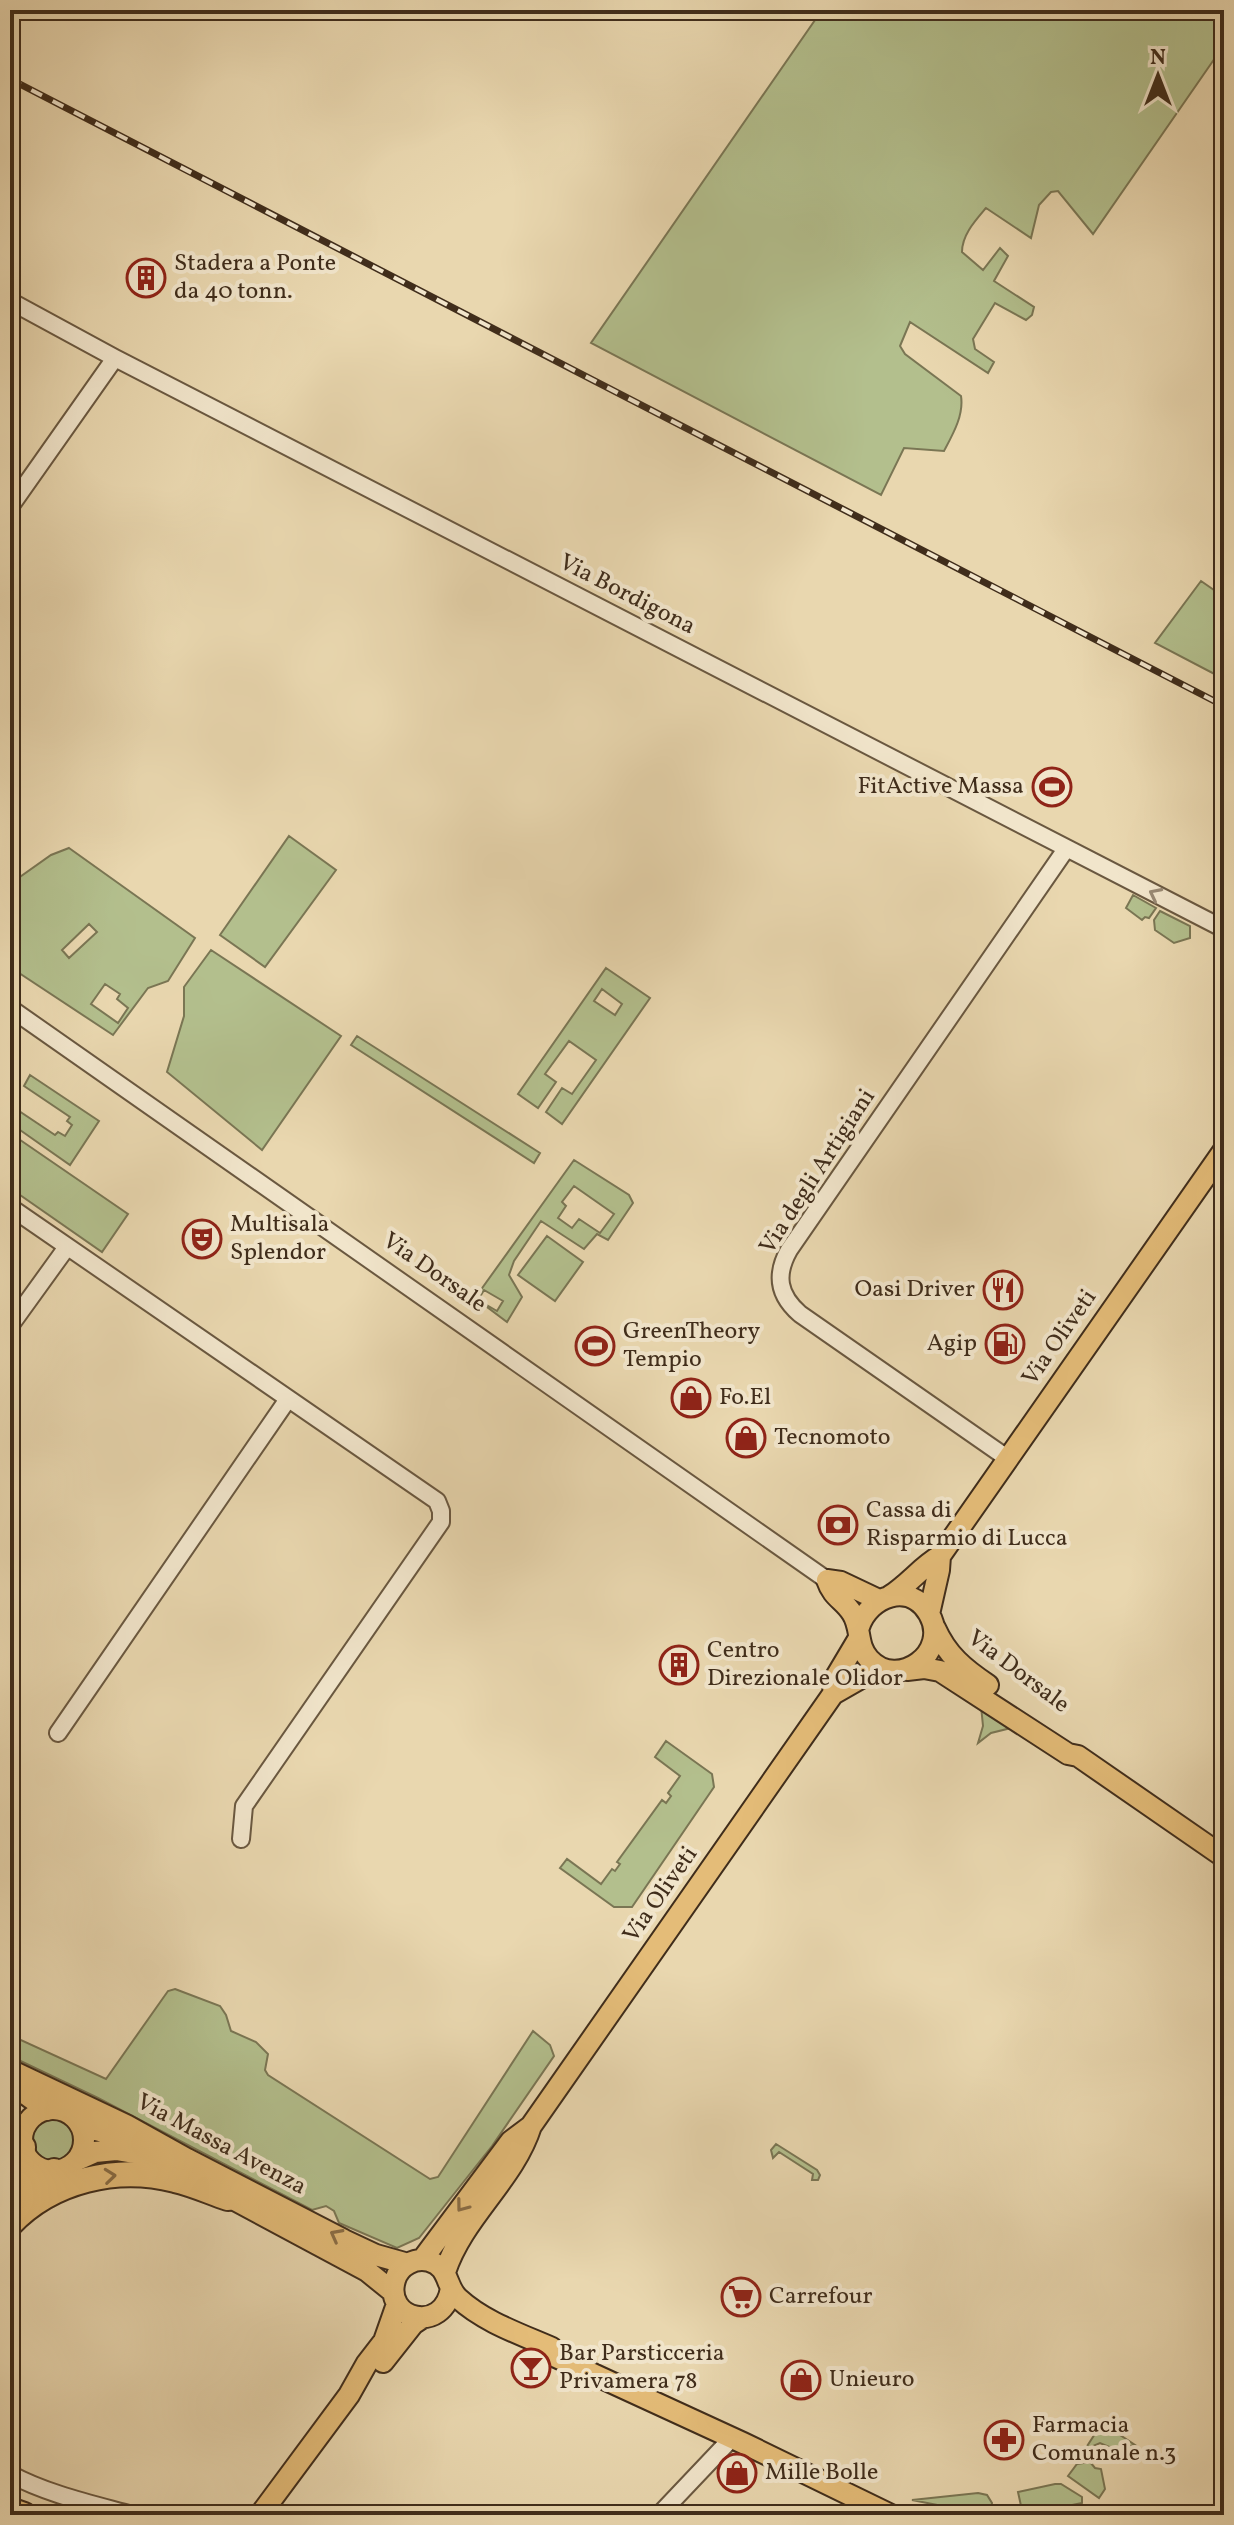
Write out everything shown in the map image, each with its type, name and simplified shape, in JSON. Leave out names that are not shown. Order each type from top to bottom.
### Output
[{"type":"highway","points":[[10,2196],[21,2170],[24,2138]]},
{"type":"highway","points":[[10,2209],[34,2183],[54,2171]]},
{"type":"highway","points":[[10,2224],[37,2201],[57,2190],[83,2180],[111,2175],[147,2175],[176,2180],[228,2198]]},
{"type":"highway","points":[[10,2510],[24,2515]]},
{"type":"main road","name":"Via Oliveti","points":[[885,1598],[917,1577],[927,1563],[940,1556],[1224,1150]]},
{"type":"main road","name":"Via Oliveti","points":[[931,1619],[940,1556]]},
{"type":"main road","name":"Via Dorsale","points":[[859,1633],[851,1611],[831,1593],[827,1580],[885,1598]]},
{"type":"main road","points":[[885,1598],[910,1598],[931,1619],[932,1646],[926,1657],[897,1670],[868,1658],[859,1633],[870,1607],[885,1598]]},
{"type":"main road","name":"Via Dorsale","points":[[931,1619],[944,1648],[959,1665],[1072,1745],[1078,1756]]},
{"type":"main road","name":"Via Oliveti","points":[[833,1694],[834,1680],[859,1633]]},
{"type":"main road","name":"Via Dorsale","points":[[897,1670],[924,1668],[940,1671],[1068,1754],[1078,1756],[1224,1857]]},
{"type":"main road","name":"Via Oliveti","points":[[448,2280],[463,2233],[524,2148],[531,2126],[833,1694],[868,1674],[897,1670]]},
{"type":"main road","name":"Via Massa Avenza","points":[[10,2070],[126,2125],[376,2255],[439,2266],[455,2295],[472,2309],[552,2348],[556,2357]]},
{"type":"main road","points":[[10,2076],[28,2096],[47,2110]]},
{"type":"main road","points":[[10,2095],[22,2115],[24,2138],[34,2164],[54,2171],[64,2169],[77,2160],[83,2147],[81,2126]]},
{"type":"main road","points":[[24,2138],[38,2113],[65,2111],[81,2126],[132,2138],[187,2159]]},
{"type":"main road","name":"Via Oliveti","points":[[415,2262],[511,2141],[531,2126]]},
{"type":"main road","name":"Via Massa Avenza","points":[[77,2160],[95,2152],[116,2150],[140,2154],[188,2175],[367,2271],[412,2316],[430,2315],[475,2324],[547,2358],[556,2357],[891,2515]]},
{"type":"main road","points":[[260,2515],[349,2395],[384,2341],[395,2298],[396,2275],[415,2262]]},
{"type":"main road","points":[[349,2395],[377,2371],[413,2324],[430,2315],[450,2298],[448,2280]]},
{"type":"street","name":"Via Bordigona","points":[[10,301],[1224,929]]},
{"type":"street","points":[[10,507],[115,358]]},
{"type":"street","name":"Via degli Artigiani","points":[[1007,1458],[800,1314],[782,1292],[779,1277],[789,1250],[1066,849]]},
{"type":"street","name":"Via Dorsale","points":[[10,1008],[827,1580]]},
{"type":"street","points":[[10,1207],[437,1501],[441,1511],[441,1522],[244,1806],[241,1839]]},
{"type":"street","points":[[10,1326],[67,1247]]},
{"type":"street","points":[[58,1733],[288,1399]]},
{"type":"street","points":[[659,2515],[732,2438]]},
{"type":"street","points":[[10,2474],[81,2501],[132,2515]]},
{"type":"green space","points":[[822,10],[1224,10],[1224,45],[1093,234],[1058,191],[1051,192],[1039,205],[1031,238],[986,208],[974,223],[964,240],[962,252],[983,270],[1000,248],[1008,256],[994,281],[1034,307],[1032,315],[1026,320],[995,303],[973,339],[975,349],[994,362],[988,373],[910,322],[900,346],[905,354],[961,396],[961,410],[944,451],[904,448],[881,495],[591,343]]},
{"type":"green space","points":[[1201,581],[1224,597],[1224,679],[1155,643]]},
{"type":"green space","points":[[289,836],[336,870],[265,967],[220,935]]},
{"type":"green space","points":[[69,848],[195,938],[168,981],[148,988],[113,1035],[10,967],[10,884],[51,855]],"holes":[[[89,924],[97,932],[69,958],[62,950]],[[105,984],[120,994],[117,999],[128,1008],[118,1023],[91,1004]]]},
{"type":"green space","points":[[1133,895],[1156,908],[1149,918],[1142,920],[1126,908]]},
{"type":"green space","points":[[1160,911],[1190,926],[1190,938],[1174,943],[1155,930],[1154,920]]},
{"type":"green space","points":[[211,950],[341,1036],[262,1150],[167,1072],[184,1016],[184,987]]},
{"type":"green space","points":[[606,968],[650,998],[562,1124],[546,1112],[562,1088],[572,1094],[596,1060],[569,1041],[545,1074],[556,1082],[538,1108],[518,1094]],"holes":[[[602,989],[622,1004],[615,1015],[594,1001]]]},
{"type":"green space","points":[[357,1036],[540,1153],[534,1163],[351,1045]]},
{"type":"green space","points":[[30,1075],[99,1121],[70,1165],[10,1123],[16,1109],[55,1135],[58,1132],[65,1136],[72,1125],[67,1121],[70,1117],[24,1086]]},
{"type":"green space","points":[[10,1133],[128,1214],[102,1252],[10,1188]]},
{"type":"green space","points":[[574,1160],[629,1195],[633,1203],[608,1240],[597,1234],[584,1249],[541,1221],[514,1261],[509,1275],[522,1297],[507,1322],[475,1298]],"holes":[[[574,1186],[614,1214],[600,1233],[579,1219],[572,1228],[558,1218],[566,1206],[562,1202]],[[484,1290],[503,1301],[497,1311],[478,1300]]]},
{"type":"green space","points":[[547,1236],[583,1262],[555,1301],[518,1275]]},
{"type":"green space","points":[[981,1706],[1015,1727],[991,1733],[978,1743],[983,1726]]},
{"type":"green space","points":[[666,1741],[712,1774],[714,1787],[632,1907],[614,1907],[560,1868],[567,1859],[601,1884],[612,1869],[615,1871],[620,1864],[617,1862],[662,1800],[666,1803],[671,1796],[668,1793],[680,1776],[655,1757]]},
{"type":"green space","points":[[175,1989],[220,2006],[231,2031],[256,2042],[268,2054],[265,2070],[268,2075],[430,2179],[438,2177],[533,2031],[550,2045],[554,2056],[492,2146],[419,2238],[397,2248],[339,2223],[334,2211],[326,2206],[312,2210],[98,2098],[10,2056],[10,2035],[106,2079],[168,1991]]},
{"type":"green space","points":[[53,2118],[69,2125],[76,2141],[69,2157],[53,2164],[37,2157],[30,2141],[37,2125]]},
{"type":"green space","points":[[776,2144],[817,2170],[820,2175],[818,2180],[812,2180],[813,2174],[779,2152],[773,2158],[771,2150]]},
{"type":"green space","points":[[1102,2423],[1135,2445],[1114,2449],[1100,2443],[1093,2446],[1089,2454],[1082,2454]]},
{"type":"green space","points":[[1090,2462],[1101,2469],[1105,2489],[1099,2498],[1068,2476],[1077,2464]]},
{"type":"green space","points":[[1061,2484],[1082,2497],[1082,2503],[1023,2515],[1018,2492]]},
{"type":"green space","points":[[978,2493],[987,2495],[992,2503],[983,2514],[912,2500]]},
{"type":"railway","points":[[10,79],[1224,706]]},
{"type":"place","name":"Stadera a Ponte da 40 tonn.","points":[[146,278]]},
{"type":"place","name":"FitActive Massa","points":[[1052,787]]},
{"type":"place","name":"Multisala Splendor","points":[[202,1239]]},
{"type":"place","name":"Oasi Driver","points":[[1003,1290]]},
{"type":"place","name":"Agip","points":[[1005,1344]]},
{"type":"place","name":"GreenTheory Tempio","points":[[595,1346]]},
{"type":"place","name":"Fo.El","points":[[691,1398]]},
{"type":"place","name":"Tecnomoto","points":[[746,1438]]},
{"type":"place","name":"Cassa di Risparmio di Lucca","points":[[838,1525]]},
{"type":"place","name":"Centro Direzionale Olidor","points":[[679,1665]]},
{"type":"place","name":"Carrefour","points":[[741,2297]]},
{"type":"place","name":"Bar Parsticceria Privamera 78","points":[[531,2368]]},
{"type":"place","name":"Unieuro","points":[[801,2380]]},
{"type":"place","name":"Farmacia Comunale n.3","points":[[1004,2440]]},
{"type":"place","name":"Mille Bolle","points":[[737,2473]]}]
